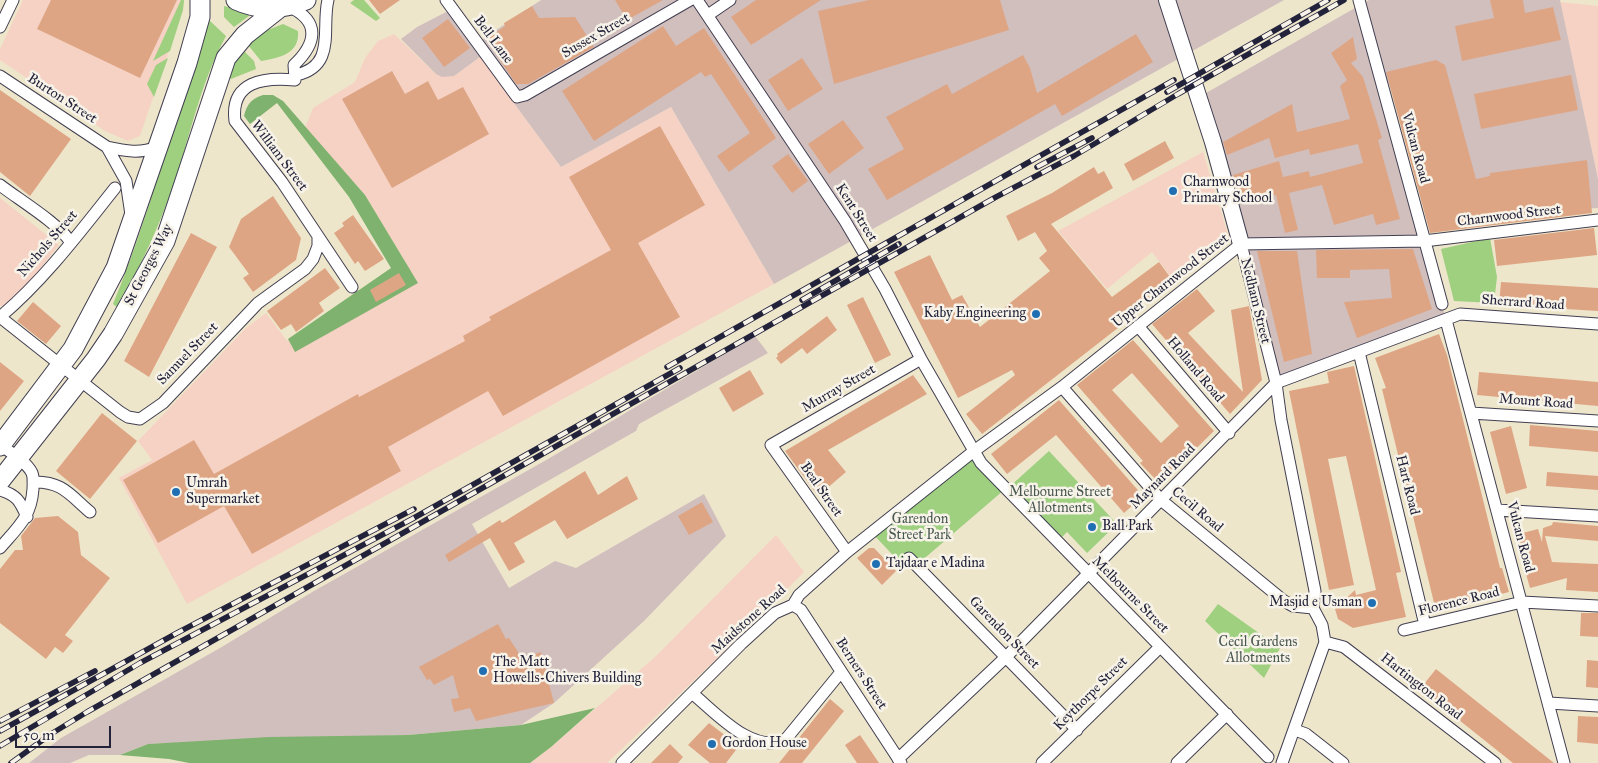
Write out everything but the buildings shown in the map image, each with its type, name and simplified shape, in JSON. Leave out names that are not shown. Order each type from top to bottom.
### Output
[{"type":"main road","name":"St Georges Way","points":[[0,446],[61,363],[93,314],[116,268],[187,63],[200,17],[200,0]]},
{"type":"main road","points":[[236,0],[252,6],[292,5]]},
{"type":"main road","name":"St Georges Way","points":[[0,481],[81,379],[113,334],[165,241],[226,58],[245,35],[292,5]]},
{"type":"street","points":[[0,27],[13,0]]},
{"type":"street","name":"William Street","points":[[318,237],[282,182],[235,121],[236,101],[240,93],[248,85],[265,80],[295,80],[296,75],[304,73],[316,64],[325,48],[328,0]]},
{"type":"street","name":"Bell Lane","points":[[446,0],[517,97]]},
{"type":"street","name":"Sussex Street","points":[[517,97],[525,95],[690,0]]},
{"type":"street","name":"Kent Street","points":[[697,0],[845,221],[885,289],[974,451]]},
{"type":"street","points":[[708,15],[730,0]]},
{"type":"street","name":"Nedham Street","points":[[1167,0],[1213,142],[1276,383],[1281,420],[1315,591],[1313,608]]},
{"type":"street","name":"Vulcan Road","points":[[1359,0],[1442,304]]},
{"type":"street","points":[[292,5],[306,17],[312,34],[309,50],[294,65],[296,75]]},
{"type":"street","name":"Burton Street","points":[[0,76],[107,147],[124,151],[145,152],[157,147]]},
{"type":"street","name":"Burton Street","points":[[107,147],[126,181],[132,224]]},
{"type":"street","points":[[0,185],[67,236],[71,243]]},
{"type":"street","name":"Nichols Street","points":[[0,317],[16,304],[71,243],[115,188]]},
{"type":"street","name":"Charnwood Street","points":[[1424,241],[1598,220]]},
{"type":"street","points":[[318,237],[352,287]]},
{"type":"street","name":"Samuel Street","points":[[0,317],[128,417],[140,419],[155,410],[258,303],[305,269],[315,252],[318,237]]},
{"type":"street","name":"Upper Charnwood Street","points":[[974,451],[1062,387],[1241,244],[1424,241]]},
{"type":"street","name":"Sherrard Road","points":[[1446,320],[1460,314],[1598,324]]},
{"type":"street","name":"Vulcan Road","points":[[1446,320],[1564,763]]},
{"type":"street","name":"Maynard Road","points":[[899,761],[1006,657],[1229,433],[1276,383],[1446,320]]},
{"type":"street","name":"Holland Road","points":[[1138,326],[1229,433]]},
{"type":"street","name":"Hart Road","points":[[1359,352],[1425,625]]},
{"type":"street","name":"Murray Street","points":[[771,445],[922,359]]},
{"type":"street","name":"Cecil Road","points":[[1062,387],[1161,500],[1284,601],[1293,606],[1313,608]]},
{"type":"street","name":"Mount Road","points":[[1471,413],[1598,421]]},
{"type":"street","name":"Beal Street","points":[[771,445],[847,552]]},
{"type":"street","points":[[0,446],[18,458],[32,473],[33,482],[32,503],[27,517],[0,548]]},
{"type":"street","name":"Maidstone Road","points":[[622,763],[774,614],[793,605],[799,595],[847,552],[974,451]]},
{"type":"street","name":"Melbourne Street","points":[[974,451],[1005,489],[1268,757]]},
{"type":"street","points":[[33,482],[49,481],[61,486],[90,512]]},
{"type":"street","points":[[0,490],[14,494],[20,500],[27,517]]},
{"type":"street","points":[[1497,510],[1598,516]]},
{"type":"street","name":"Garendon Street","points":[[909,558],[1076,730]]},
{"type":"street","name":"Florence Road","points":[[1404,630],[1522,602],[1598,606]]},
{"type":"street","name":"Berners Street","points":[[793,605],[801,610],[899,761]]},
{"type":"street","points":[[1282,763],[1325,642],[1322,625],[1313,608]]},
{"type":"street","name":"Hartington Road","points":[[1325,642],[1344,646],[1495,763]]},
{"type":"street","name":"Keythorpe Street","points":[[1042,763],[1160,647]]},
{"type":"street","points":[[693,694],[743,735],[756,742],[769,745],[778,744],[786,739],[841,672]]},
{"type":"street","points":[[1549,703],[1598,706]]},
{"type":"street","points":[[1178,763],[1226,714]]},
{"type":"street","points":[[1294,730],[1306,734],[1343,763]]},
{"type":"shaded area","points":[[23,0],[184,0],[183,10],[140,136],[128,141],[105,131],[0,60],[0,49]]},
{"type":"shaded area","points":[[541,0],[1284,0],[774,284],[671,107],[561,167],[480,57],[454,76],[442,77],[436,74],[401,39],[417,27],[448,11],[474,45]]},
{"type":"shaded area","points":[[1369,0],[1560,0],[1598,179],[1598,208],[1438,218],[1363,13],[1446,320],[1276,383],[1199,97]]},
{"type":"shaded area","points":[[1560,2],[1598,6],[1598,179]]},
{"type":"shaded area","points":[[394,34],[436,74],[454,76],[480,57],[561,167],[671,107],[774,284],[187,604],[119,478],[152,460],[138,441],[246,328],[266,313],[287,341],[404,260],[365,195],[305,128],[313,108],[355,82],[365,58],[378,41]]},
{"type":"shaded area","name":"Charnwood Primary School","points":[[1203,152],[1229,238],[1174,281],[1152,252],[1107,289],[1058,231]]},
{"type":"shaded area","points":[[0,198],[59,245],[16,299],[5,306],[0,306]]},
{"type":"shaded area","points":[[755,336],[768,353],[639,424],[636,431],[472,524],[509,588],[555,561],[576,568],[704,494],[726,536],[644,621],[554,703],[521,725],[408,735],[148,744],[120,755],[89,755],[70,763],[29,763],[61,738],[220,648],[314,591],[548,459]]},
{"type":"shaded area","points":[[776,535],[804,572],[751,626],[607,763],[530,763],[656,656]]},
{"type":"green space","points":[[181,0],[184,0],[183,10],[170,51],[153,61]]},
{"type":"green space","points":[[354,0],[364,0],[380,18],[376,21],[350,3]]},
{"type":"green space","points":[[224,6],[248,13],[249,16],[234,27],[224,17]]},
{"type":"green space","points":[[209,20],[226,36],[205,84],[167,204],[144,257],[118,308],[113,304],[140,232]]},
{"type":"green space","points":[[283,24],[298,31],[296,45],[287,54],[261,61],[248,45],[260,33]]},
{"type":"green space","points":[[243,50],[254,61],[256,69],[231,79],[227,77]]},
{"type":"green space","points":[[168,58],[154,97],[147,84],[156,65]]},
{"type":"green space","points":[[263,95],[273,95],[283,101],[365,195],[418,283],[295,352],[288,339],[391,268],[349,197],[277,103],[250,124],[244,116],[250,102]]},
{"type":"green space","points":[[1490,238],[1497,277],[1494,303],[1454,301],[1441,249]]},
{"type":"green space","name":"Melbourne Street Allotments","points":[[1049,451],[1117,524],[1087,553],[1067,532],[1062,537],[1007,489]]},
{"type":"green space","name":"Garendon Street Park","points":[[974,453],[1004,490],[919,563],[906,569],[872,533]]},
{"type":"green space","name":"Cecil Gardens Allotments","points":[[1218,604],[1280,648],[1264,678],[1205,621]]},
{"type":"green space","points":[[595,708],[530,763],[189,763],[169,759],[120,755],[148,744],[269,737],[408,735],[521,725]]},
{"type":"railway","points":[[1167,92],[1328,0]]},
{"type":"railway","points":[[11,763],[51,734],[87,712],[996,197],[1074,156],[1178,94],[1344,0]]},
{"type":"railway","points":[[667,367],[1174,80]]},
{"type":"railway","points":[[1037,167],[1092,138]]},
{"type":"railway","points":[[802,300],[899,244]]},
{"type":"railway","points":[[0,746],[140,663],[412,519],[680,368]]},
{"type":"railway","points":[[0,731],[177,633],[414,509]]},
{"type":"railway","points":[[0,721],[95,671]]},
{"type":"place","name":"Charnwood Primary School","points":[[1173,191]]},
{"type":"place","name":"Kaby Engineering","points":[[1036,314]]},
{"type":"place","name":"Umrah Supermarket","points":[[176,492]]},
{"type":"place","name":"Ball Park","points":[[1092,527]]},
{"type":"place","name":"Tajdaar e Madina","points":[[876,564]]},
{"type":"place","name":"Masjid e Usman","points":[[1372,603]]},
{"type":"place","name":"The Matt Howells-Chivers Building","points":[[483,671]]},
{"type":"place","name":"Gordon House","points":[[712,744]]}]
